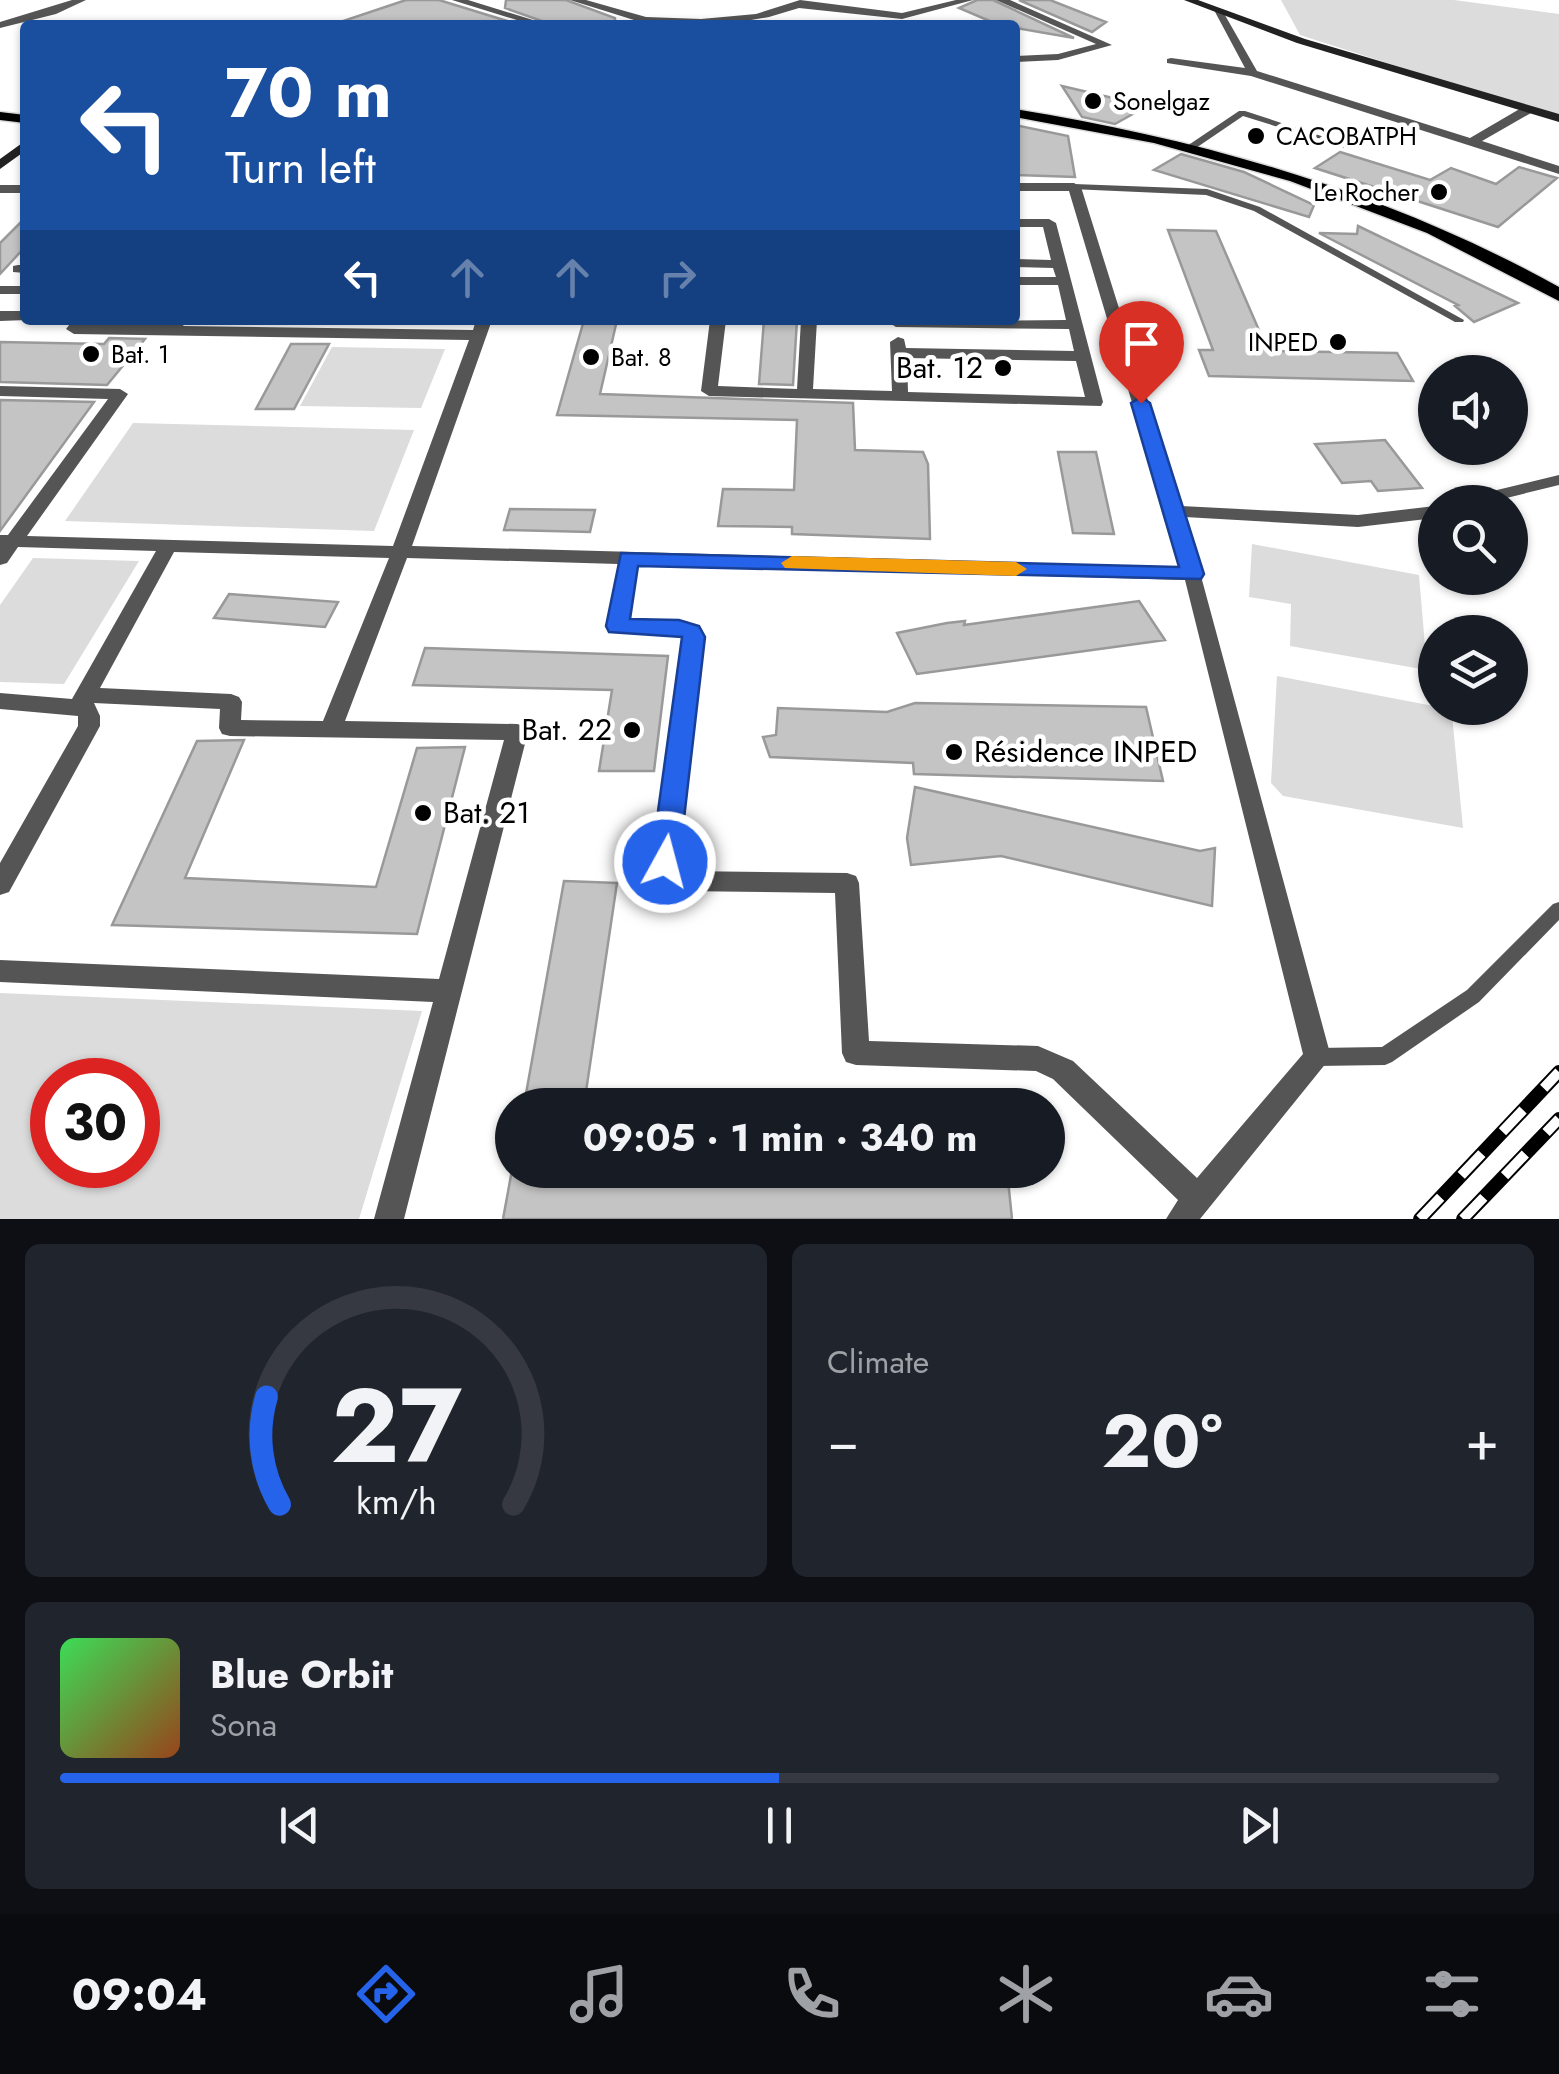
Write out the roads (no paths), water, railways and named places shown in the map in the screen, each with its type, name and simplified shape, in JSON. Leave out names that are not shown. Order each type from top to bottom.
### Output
[{"type":"main road","points":[[1020,114],[1190,148],[1375,207],[1559,295]]},
{"type":"street","points":[[0,25],[52,12],[80,0]]},
{"type":"street","points":[[457,0],[527,20]]},
{"type":"street","points":[[575,0],[631,20]]},
{"type":"street","points":[[870,0],[910,20]]},
{"type":"street","points":[[723,20],[803,2],[902,16],[968,0]]},
{"type":"street","points":[[1001,0],[1107,45],[1071,56],[1020,59]]},
{"type":"street","points":[[1188,0],[1301,42],[1559,118]]},
{"type":"street","points":[[1218,12],[1253,73]]},
{"type":"street","points":[[1170,61],[1253,73],[1559,170]]},
{"type":"street","points":[[1470,143],[1526,110]]},
{"type":"street","points":[[0,165],[20,149]]},
{"type":"street","points":[[628,558],[617,626],[679,628],[690,631],[694,637],[665,862],[668,873],[680,880],[847,883],[856,1053],[1038,1059],[1063,1070],[1190,1209],[1318,1056],[1193,574],[1074,187],[1020,187]]},
{"type":"street","points":[[717,325],[709,391],[1095,402],[1050,223],[1020,223]]},
{"type":"street","points":[[1020,264],[1062,272]]},
{"type":"street","points":[[1020,280],[1062,272]]},
{"type":"street","points":[[2,290],[20,290]]},
{"type":"street","points":[[1020,324],[1075,325]]},
{"type":"street","points":[[77,325],[74,329],[175,325],[481,327],[400,553],[330,729]]},
{"type":"street","points":[[805,394],[809,325]]},
{"type":"street","points":[[896,325],[900,396]]},
{"type":"street","points":[[898,353],[1083,356]]},
{"type":"street","points":[[0,391],[120,394],[6,541],[0,559]]},
{"type":"street","points":[[1528,488],[1559,480]]},
{"type":"street","points":[[1174,511],[1358,522],[1418,514]]},
{"type":"street","points":[[6,541],[1193,574]]},
{"type":"street","points":[[0,885],[89,726],[85,702],[168,546]]},
{"type":"street","points":[[0,702],[232,702],[230,728],[517,732],[389,1219]]},
{"type":"street","points":[[0,971],[448,991]]},
{"type":"lane","points":[[1190,148],[1242,113],[1352,146]]},
{"type":"lane","points":[[1074,187],[1207,192],[1257,208],[1458,320]]},
{"type":"lane","points":[[1318,1056],[1385,1056],[1473,996],[1559,909]]},
{"type":"railway","points":[[1420,1219],[1559,1072]]},
{"type":"railway","points":[[1463,1219],[1559,1119]]},
{"type":"place","name":"Sonelgaz","points":[[1093,101]]},
{"type":"place","name":"CACOBATPH","points":[[1256,136]]},
{"type":"place","name":"Le Rocher","points":[[1439,192]]},
{"type":"place","name":"INPED","points":[[1338,342]]},
{"type":"place","name":"Bat. 1","points":[[91,354]]},
{"type":"place","name":"Bat. 8","points":[[591,357]]},
{"type":"place","name":"Bat. 12","points":[[1003,368]]},
{"type":"place","name":"Bat. 22","points":[[632,730]]},
{"type":"place","name":"Résidence INPED","points":[[954,752]]},
{"type":"place","name":"Bat. 21","points":[[423,813]]}]
